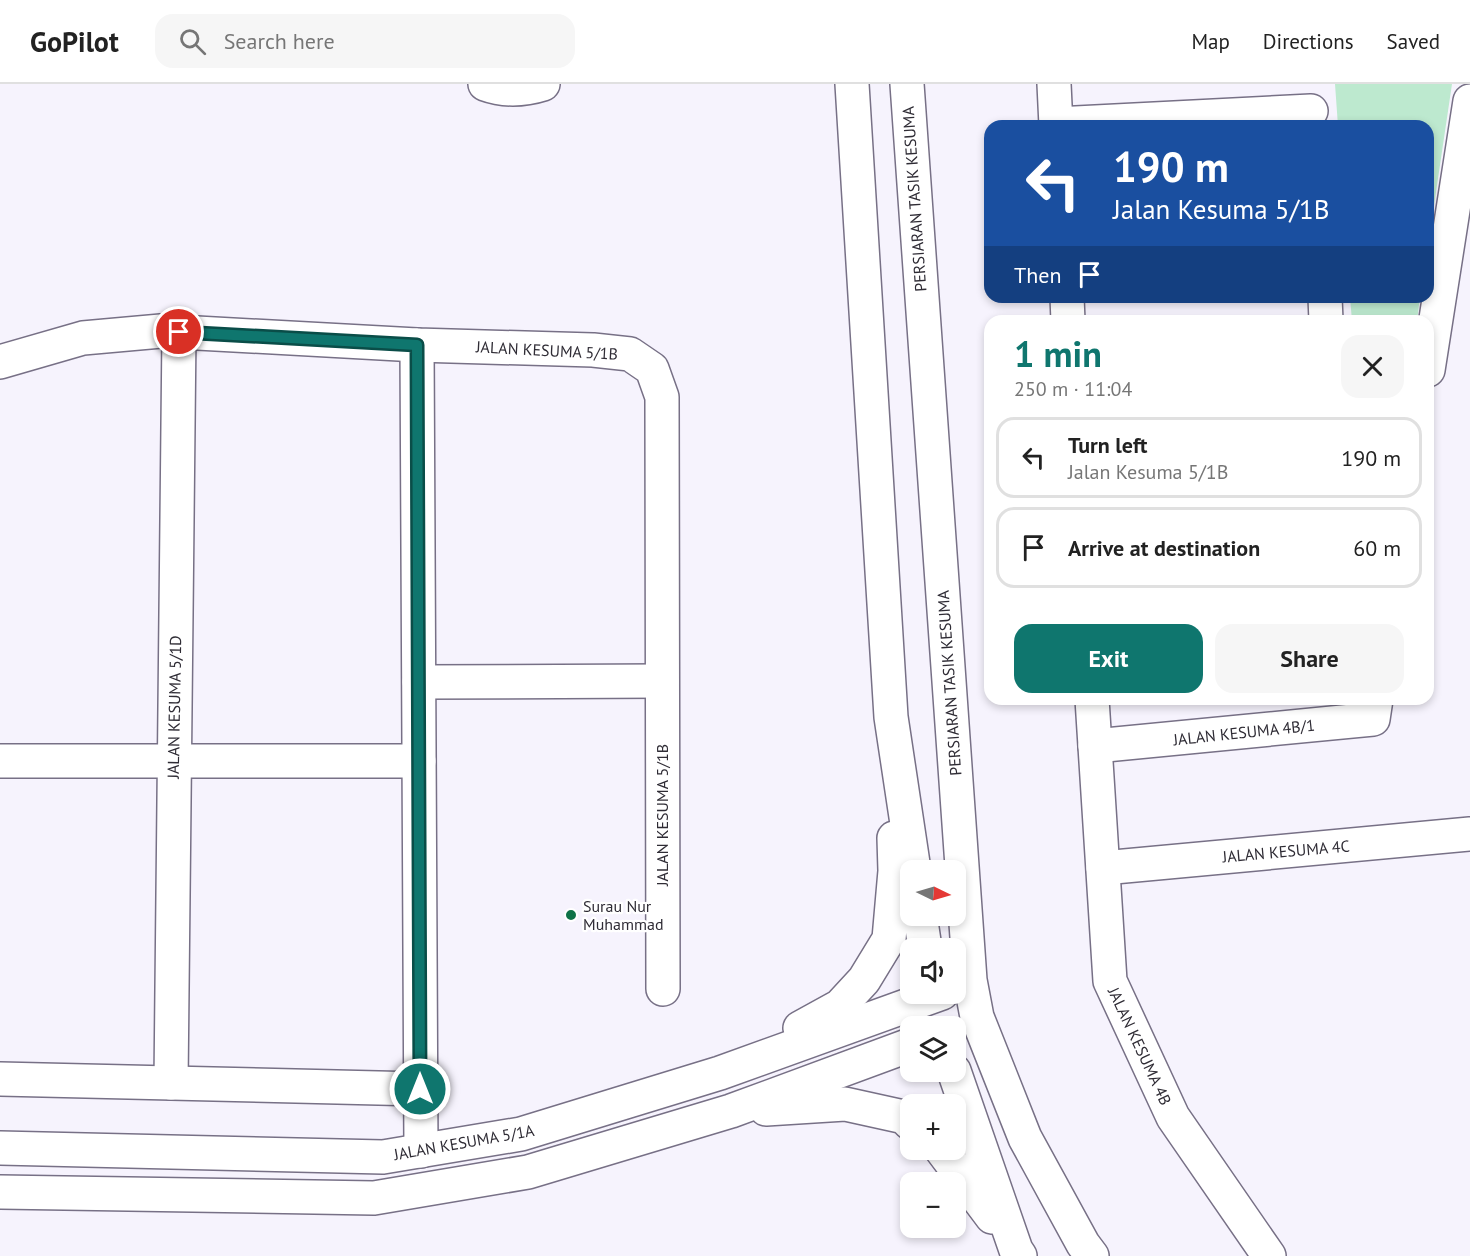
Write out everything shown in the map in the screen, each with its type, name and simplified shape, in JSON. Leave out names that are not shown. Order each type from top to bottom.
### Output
[{"type":"street","points":[[484,84],[495,88],[525,89],[543,84]]},
{"type":"street","points":[[720,1073],[840,1006],[864,980],[889,939],[895,871],[891,717],[852,84]]},
{"type":"street","name":"PERSIARAN TASIK KESUMA","points":[[907,84],[943,938]]},
{"type":"street","points":[[1054,84],[1056,120]]},
{"type":"street","points":[[1434,332],[1470,101]]},
{"type":"street","points":[[1127,120],[1311,107]]},
{"type":"street","name":"JALAN KESUMA 5/1B","points":[[0,362],[83,338],[161,330],[417,345],[593,350],[630,354],[652,369],[663,397],[663,989]]},
{"type":"street","name":"JALAN KESUMA 5/1D","points":[[171,1083],[179,332]]},
{"type":"street","points":[[417,345],[421,1150]]},
{"type":"street","points":[[419,682],[662,681]]},
{"type":"street","name":"JALAN KESUMA 4B","points":[[1092,705],[1110,981],[1173,1117],[1269,1256]]},
{"type":"street","name":"JALAN KESUMA 4B/1","points":[[1095,746],[1361,706]]},
{"type":"street","points":[[891,717],[912,860]]},
{"type":"street","points":[[0,761],[419,761]]},
{"type":"street","name":"JALAN KESUMA 4C","points":[[1103,868],[1470,834]]},
{"type":"street","name":"JALAN KESUMA 5/1A","points":[[0,1148],[382,1157],[521,1134],[720,1073],[922,1004]]},
{"type":"street","name":"PERSIARAN TASIK KESUMA","points":[[951,1004],[961,1016]]},
{"type":"street","name":"PERSIARAN TASIK KESUMA","points":[[966,1022],[1025,1138],[1083,1244],[1092,1256]]},
{"type":"street","points":[[0,1192],[374,1198],[528,1172],[731,1111],[900,1049]]},
{"type":"street","points":[[0,1078],[420,1089]]},
{"type":"street","points":[[958,1082],[1018,1253]]},
{"type":"street","points":[[731,1111],[845,1104],[900,1117]]},
{"type":"street","points":[[950,1160],[1018,1253]]},
{"type":"green space","points":[[1335,84],[1452,84],[1434,206],[1434,120],[1338,120]]},
{"type":"green space","points":[[1350,303],[1419,303],[1418,315],[1352,315]]},
{"type":"place","name":"Surau Nur Muhammad","points":[[571,915]]},
{"type":"route","points":[[179,332],[417,345],[420,1089]]}]
